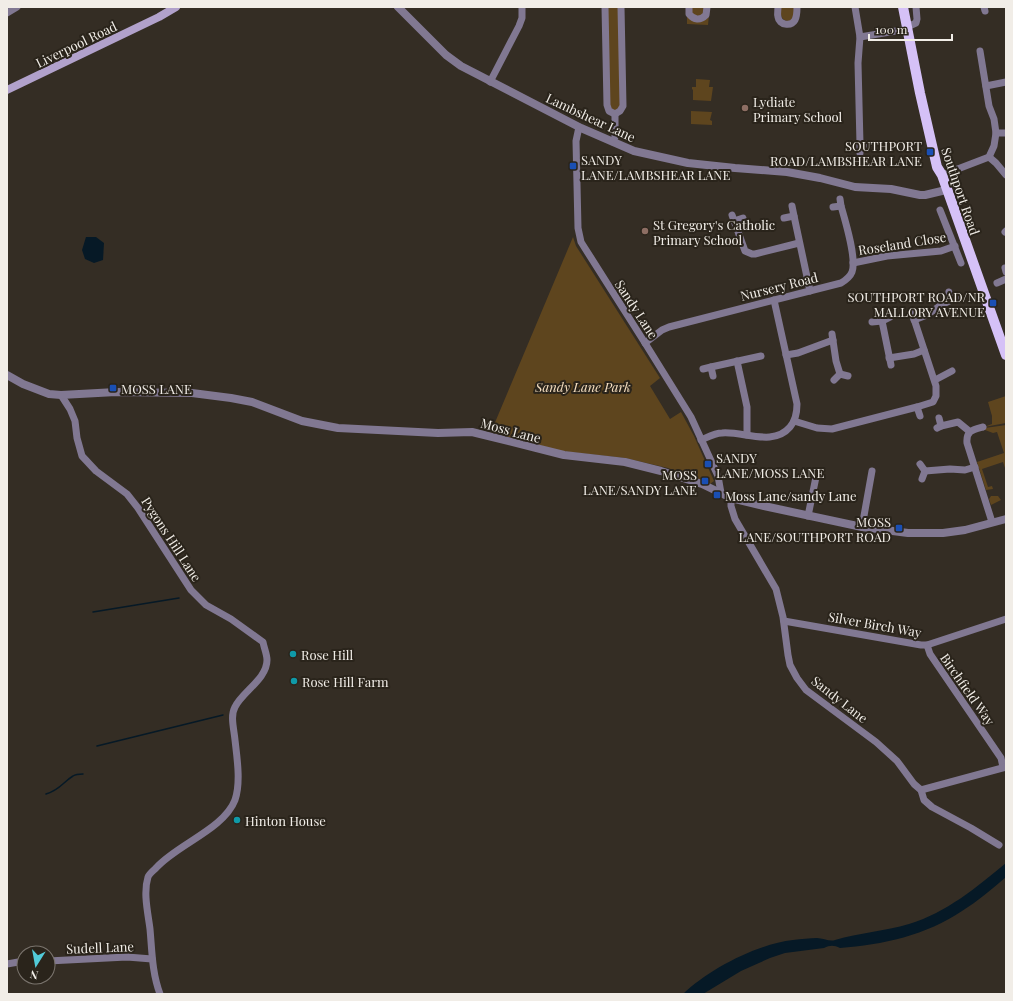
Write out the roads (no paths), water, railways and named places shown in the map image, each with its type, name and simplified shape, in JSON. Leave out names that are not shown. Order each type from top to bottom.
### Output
[{"type":"main road","name":"Liverpool Road","points":[[7,90],[159,17],[176,7]]},
{"type":"main road","name":"Southport Road","points":[[903,7],[937,168],[942,175],[946,190],[1002,334],[1006,355]]},
{"type":"street","points":[[7,13],[16,7]]},
{"type":"street","name":"Lambshear Lane","points":[[398,7],[446,55],[461,66],[579,127],[634,151],[674,160],[735,168],[787,172],[820,178],[855,187],[896,190],[924,195],[946,190]]},
{"type":"street","points":[[490,82],[519,26],[522,18],[522,7]]},
{"type":"street","points":[[605,7],[607,105],[610,111],[615,114]]},
{"type":"street","points":[[615,114],[620,111],[623,106],[621,7]]},
{"type":"street","points":[[689,7],[689,14],[697,20],[704,18],[707,7]]},
{"type":"street","points":[[778,7],[778,19],[782,23],[787,24],[792,23],[796,19],[797,7]]},
{"type":"street","points":[[855,7],[860,37],[858,63],[860,153]]},
{"type":"street","points":[[860,37],[907,28],[916,23],[916,7]]},
{"type":"street","points":[[942,175],[989,157],[994,146],[996,133],[994,119],[989,106],[980,51]]},
{"type":"street","points":[[986,86],[1006,82]]},
{"type":"street","points":[[613,142],[615,137],[615,114]]},
{"type":"street","name":"Sandy Lane","points":[[579,127],[576,140],[579,238],[691,417],[718,476],[721,493]]},
{"type":"street","points":[[996,133],[1006,133]]},
{"type":"street","points":[[860,144],[869,144]]},
{"type":"street","points":[[989,157],[1006,175]]},
{"type":"street","points":[[833,208],[841,202],[853,263]]},
{"type":"street","points":[[792,206],[810,290]]},
{"type":"street","points":[[940,210],[961,263]]},
{"type":"street","points":[[784,218],[794,216]]},
{"type":"street","points":[[743,218],[733,218],[745,251],[748,253],[755,254],[799,243]]},
{"type":"street","name":"Roseland Close","points":[[853,263],[882,257],[941,251],[955,246]]},
{"type":"street","name":"Nursery Road","points":[[645,343],[662,330],[669,327],[841,283],[852,273],[853,263]]},
{"type":"street","points":[[997,283],[1006,279]]},
{"type":"street","points":[[794,421],[817,428],[832,430],[931,404],[935,400],[937,391],[935,380],[913,317],[927,315],[941,305],[954,299],[949,292]]},
{"type":"street","points":[[701,440],[721,433],[765,437],[778,436],[788,429],[794,421],[797,414],[797,404],[774,300]]},
{"type":"street","points":[[872,322],[882,321],[890,317]]},
{"type":"street","points":[[882,321],[890,362],[924,350]]},
{"type":"street","points":[[786,355],[798,353],[832,337],[840,374]]},
{"type":"street","points":[[703,369],[761,356]]},
{"type":"street","points":[[737,362],[747,407],[747,435]]},
{"type":"street","points":[[711,367],[713,376]]},
{"type":"street","points":[[935,380],[952,371]]},
{"type":"street","points":[[840,374],[848,376]]},
{"type":"street","points":[[834,380],[840,374]]},
{"type":"street","name":"Moss Lane","points":[[7,375],[22,384],[49,394],[61,395],[116,392],[192,394],[252,402],[302,420],[338,428],[438,433],[472,432],[564,455],[625,462],[654,469],[688,479],[731,498],[862,527],[908,533],[943,533],[965,530],[1006,519]]},
{"type":"street","name":"Pygons Hill Lane","points":[[61,395],[70,409],[75,421],[77,438],[82,456],[96,471],[127,494],[138,508],[191,590],[206,605],[231,620],[262,642],[267,661],[256,684],[235,707],[233,721],[238,786],[235,800],[229,812],[214,825],[161,862],[148,876],[146,894],[152,959],[155,981],[160,994]]},
{"type":"street","points":[[918,407],[920,416]]},
{"type":"street","points":[[939,418],[939,427],[958,422],[970,431]]},
{"type":"street","points":[[982,427],[970,431],[967,434],[967,443],[992,522]]},
{"type":"street","points":[[920,464],[925,471]]},
{"type":"street","points":[[925,471],[950,469],[965,470],[975,467]]},
{"type":"street","points":[[862,527],[872,471]]},
{"type":"street","points":[[922,479],[925,471]]},
{"type":"street","points":[[808,516],[816,477]]},
{"type":"street","name":"Sandy Lane","points":[[731,498],[731,506],[735,519],[776,589],[784,621],[790,664],[797,678],[806,690],[876,742],[897,761],[914,784],[921,790],[924,800],[932,807],[999,845]]},
{"type":"street","name":"Silver Birch Way","points":[[784,621],[913,644],[927,645],[1006,619]]},
{"type":"street","name":"Birchfield Way","points":[[927,645],[930,654],[1001,758],[1004,767]]},
{"type":"street","points":[[921,790],[1004,767]]},
{"type":"street","name":"Sudell Lane","points":[[56,960],[127,957],[152,959]]},
{"type":"water","points":[[86,237],[96,237],[104,243],[103,260],[94,263],[85,259],[82,250]]},
{"type":"water","points":[[1006,863],[1006,877],[968,907],[934,926],[904,937],[856,947],[840,948],[830,946],[785,953],[741,971],[703,994],[683,994],[706,976],[734,959],[749,952],[779,942],[817,938],[833,940],[909,924],[923,919],[960,898]]},
{"type":"waterway","points":[[93,612],[179,598]]},
{"type":"waterway","points":[[97,746],[223,715]]},
{"type":"waterway","points":[[46,794],[61,786],[74,775],[83,774]]},
{"type":"place","name":"Lydiate Primary School","points":[[745,108]]},
{"type":"place","name":"SOUTHPORT ROAD/LAMBSHEAR LANE","points":[[930,152]]},
{"type":"place","name":"SANDY LANE/LAMBSHEAR LANE","points":[[573,166]]},
{"type":"place","name":"St Gregory's Catholic Primary School","points":[[645,231]]},
{"type":"place","name":"SOUTHPORT ROAD/NR MALLORY AVENUE","points":[[993,303]]},
{"type":"place","name":"MOSS LANE","points":[[113,388]]},
{"type":"place","name":"SANDY LANE/MOSS LANE","points":[[708,464]]},
{"type":"place","name":"MOSS LANE/SANDY LANE","points":[[705,481]]},
{"type":"place","name":"Moss Lane/sandy Lane","points":[[717,495]]},
{"type":"place","name":"MOSS LANE/SOUTHPORT ROAD","points":[[899,528]]},
{"type":"place","name":"Rose Hill","points":[[293,654]]},
{"type":"place","name":"Rose Hill Farm","points":[[294,681]]},
{"type":"place","name":"Hinton House","points":[[237,820]]},
{"type":"park label","name":"Sandy Lane Park","points":[[583,386]]}]
